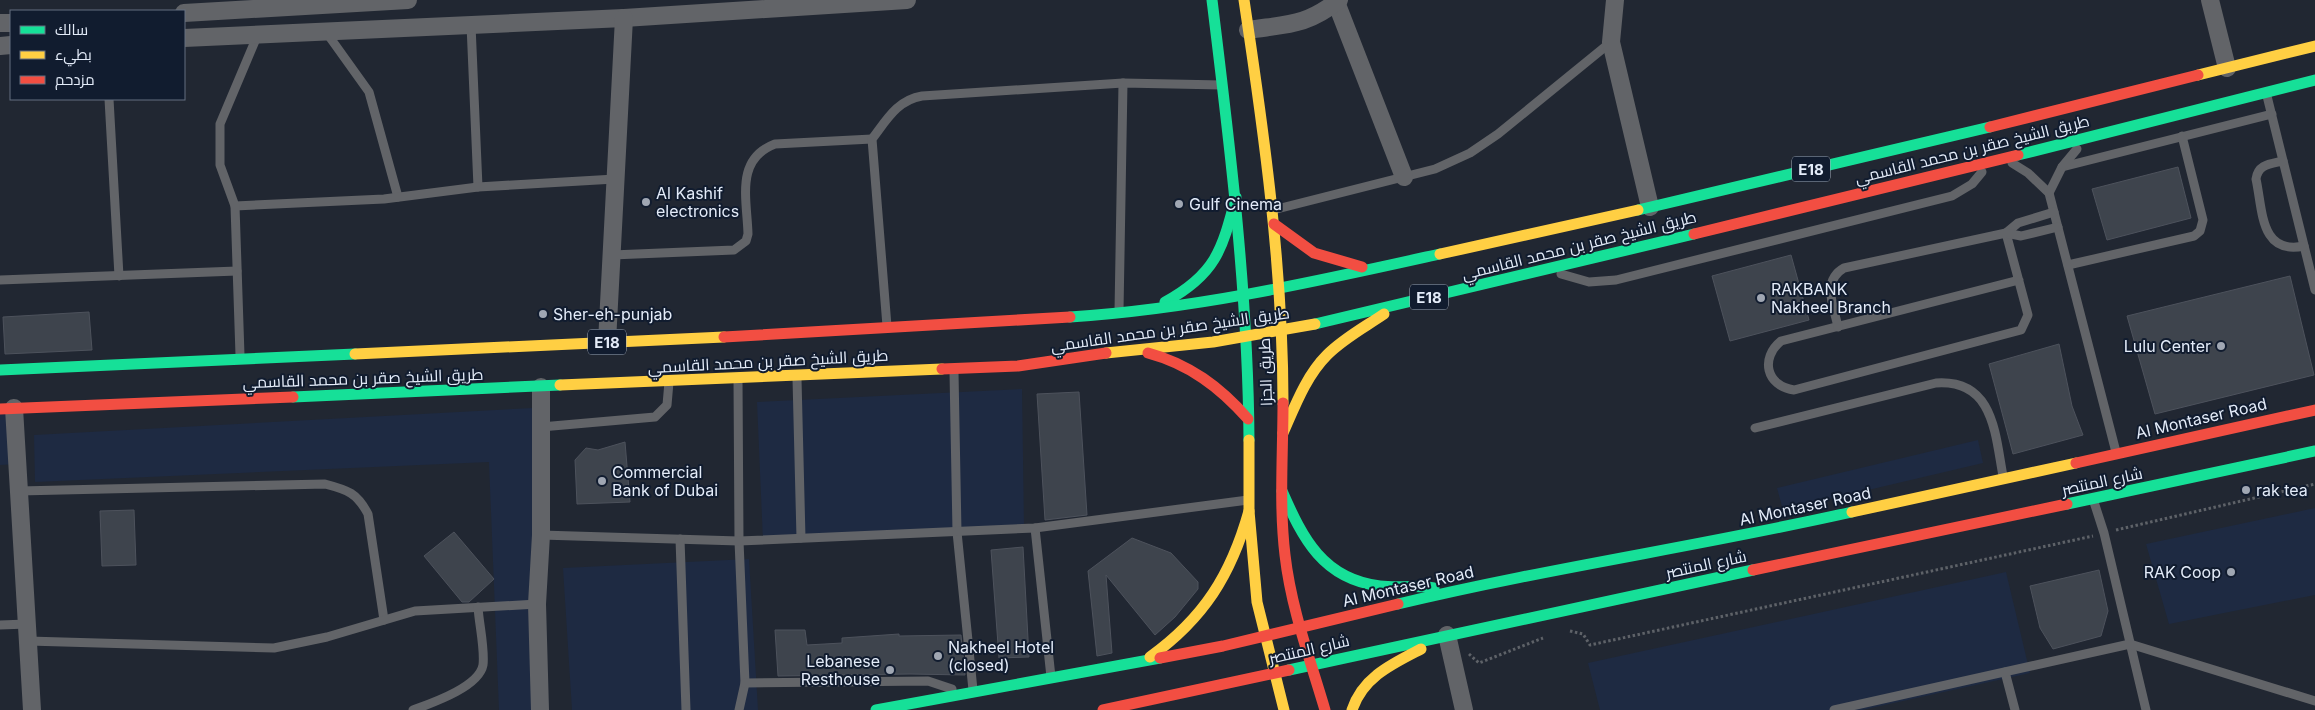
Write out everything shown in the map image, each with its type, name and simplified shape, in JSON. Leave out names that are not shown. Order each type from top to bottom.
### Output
[{"type":"main road","name":"طريق الجزا","points":[[1244,0],[1274,224],[1280,331],[1283,433],[1282,491],[1285,557],[1301,627],[1325,710]]},
{"type":"main road","name":"طريق الجزا","points":[[1210,2],[1223,85],[1236,197],[1244,294],[1250,505],[1257,602],[1284,710]]},
{"type":"main road","name":"طريق الشيخ صقر بن محمد القاسمي","points":[[0,370],[756,336],[887,326],[1146,311],[1277,289],[1650,208],[2014,121],[2315,46]]},
{"type":"main road","name":"طريق الشيخ صقر بن محمد القاسمي","points":[[7,409],[1018,366],[1134,350],[1213,342],[1280,331],[1398,305],[2003,159],[2267,94],[2315,80]]},
{"type":"main road","points":[[1146,311],[1193,286],[1212,268],[1227,232],[1236,197]]},
{"type":"main road","points":[[1274,224],[1301,247],[1324,260],[1371,269]]},
{"type":"main road","points":[[1283,433],[1308,379],[1320,362],[1336,347],[1398,305]]},
{"type":"main road","points":[[1134,350],[1159,355],[1183,365],[1205,378],[1221,390],[1248,419]]},
{"type":"main road","name":"Al Montaser Road","points":[[1301,627],[1449,592],[1755,534],[2315,410]]},
{"type":"main road","name":"شارع المنتصر","points":[[1104,710],[1447,635],[2093,500],[2315,451]]},
{"type":"main road","points":[[1282,491],[1307,545],[1320,560],[1336,572],[1367,584],[1417,585],[1449,592]]},
{"type":"main road","points":[[1142,662],[1167,646],[1189,626],[1209,603],[1234,559],[1250,505]]},
{"type":"main road","name":"شارع المنتصر","points":[[876,710],[1051,680],[1301,627]]},
{"type":"main road","points":[[1352,710],[1357,694],[1370,679],[1447,635]]},
{"type":"street","points":[[185,14],[408,0]]},
{"type":"street","points":[[185,38],[624,18],[907,0]]},
{"type":"street","points":[[1615,0],[1611,42],[1650,208]]},
{"type":"street","points":[[2210,0],[2227,68]]},
{"type":"street","points":[[1248,30],[1301,23],[1314,18],[1338,1],[1404,177]]},
{"type":"street","points":[[607,342],[624,18]]},
{"type":"street","points":[[540,710],[537,604],[541,535],[541,387]]},
{"type":"street","points":[[7,409],[19,491],[32,710]]},
{"type":"street","points":[[1447,635],[1464,710]]},
{"type":"lane","points":[[470,25],[478,187]]},
{"type":"lane","points":[[326,31],[369,92],[398,197]]},
{"type":"lane","points":[[240,358],[235,206],[220,165],[220,124],[258,34]]},
{"type":"lane","points":[[1272,210],[1435,169],[1470,153],[1498,134],[1611,42]]},
{"type":"lane","points":[[887,326],[872,139],[900,104],[910,98],[1122,83],[1223,85]]},
{"type":"lane","points":[[1119,314],[1122,83]]},
{"type":"lane","points":[[2267,94],[2315,290]]},
{"type":"lane","points":[[110,100],[119,276]]},
{"type":"lane","points":[[2062,167],[2272,114]]},
{"type":"lane","points":[[2049,193],[2062,167],[2080,145],[2092,136]]},
{"type":"lane","points":[[2068,265],[2194,236],[2200,231],[2204,220],[2182,136]]},
{"type":"lane","points":[[612,255],[734,250],[746,241],[748,234],[746,175],[754,157],[763,148],[775,144],[872,139]]},
{"type":"lane","points":[[2003,159],[2028,173],[2049,193],[2116,454]]},
{"type":"lane","points":[[2283,160],[2264,165],[2257,174],[2256,179],[2267,229],[2272,240],[2283,248],[2304,246]]},
{"type":"lane","points":[[1549,268],[1574,279],[1589,282],[1616,280],[1952,196],[1972,184],[1989,162]]},
{"type":"lane","points":[[235,206],[398,197],[478,187],[615,180]]},
{"type":"lane","points":[[2006,233],[2018,222],[2054,212]]},
{"type":"lane","points":[[1838,327],[1830,289],[1832,279],[1839,271],[2006,233],[2021,236],[2058,227]]},
{"type":"lane","points":[[2006,233],[2019,280],[2028,315],[2025,325],[2016,333],[1800,389],[1787,389],[1775,383],[1771,377],[1768,364],[1771,351],[1781,341],[2019,280]]},
{"type":"lane","points":[[0,280],[237,271]]},
{"type":"lane","points":[[745,683],[928,681],[970,694],[957,532],[954,369]]},
{"type":"lane","points":[[797,376],[801,538]]},
{"type":"lane","points":[[738,379],[739,541],[745,683],[739,710]]},
{"type":"lane","points":[[541,427],[655,417],[667,405],[669,382]]},
{"type":"lane","points":[[1754,428],[1936,383],[1957,384],[1977,394],[1989,412],[2004,479]]},
{"type":"lane","points":[[19,491],[326,484],[348,490],[361,501],[368,514],[384,620]]},
{"type":"lane","points":[[2093,500],[2104,533],[2146,710]]},
{"type":"lane","points":[[541,535],[739,541],[957,532],[1036,528],[1250,505]]},
{"type":"lane","points":[[1036,528],[1051,680]]},
{"type":"lane","points":[[680,539],[686,710]]},
{"type":"lane","points":[[0,625],[28,632],[274,648],[327,637],[415,611],[537,604]]},
{"type":"lane","points":[[414,710],[467,685],[479,676],[483,665],[478,608]]},
{"type":"lane","points":[[1834,710],[2130,644],[2315,701]]},
{"type":"lane","points":[[2005,672],[2015,710]]},
{"type":"path","points":[[1563,630],[1583,634],[1590,645],[2104,533],[2315,484]]},
{"type":"path","points":[[1447,635],[1479,663],[1544,638]]},
{"type":"shaded area","points":[[1022,389],[1024,528],[763,541],[757,402]]},
{"type":"shaded area","points":[[533,408],[545,710],[499,710],[489,462],[35,482],[34,435]]},
{"type":"shaded area","points":[[16,411],[17,464],[0,465],[0,413]]},
{"type":"shaded area","points":[[1978,440],[1983,463],[1783,510],[1777,488]]},
{"type":"shaded area","points":[[2315,508],[2315,595],[2169,624],[2146,544]]},
{"type":"shaded area","points":[[749,559],[758,710],[572,710],[563,568]]},
{"type":"shaded area","points":[[2006,572],[2030,673],[1862,710],[1600,710],[1588,663]]},
{"type":"building","points":[[2178,167],[2191,218],[2107,240],[2092,189]]},
{"type":"building","name":"RAKBANK Nakheel Branch","points":[[1791,255],[1809,320],[1730,341],[1712,276]]},
{"type":"building","name":"Lulu Center","points":[[2290,276],[2314,375],[2155,414],[2127,316]]},
{"type":"building","points":[[89,312],[92,350],[5,354],[3,317]]},
{"type":"building","points":[[2059,344],[2072,406],[2083,435],[2013,454],[1989,364]]},
{"type":"building","points":[[1079,392],[1087,515],[1045,520],[1037,394]]},
{"type":"building","name":"Commercial Bank of Dubai","points":[[625,442],[630,502],[577,504],[575,460],[586,448],[598,450]]},
{"type":"building","points":[[134,510],[136,565],[102,566],[100,511]]},
{"type":"building","points":[[454,532],[494,579],[469,602],[462,602],[424,556]]},
{"type":"building","points":[[1132,538],[1171,553],[1198,582],[1198,589],[1175,617],[1155,635],[1106,575],[1112,653],[1097,656],[1088,571]]},
{"type":"building","points":[[1023,547],[1029,657],[999,658],[991,550]]},
{"type":"building","points":[[2099,570],[2108,611],[2101,636],[2053,649],[2040,628],[2030,586]]},
{"type":"building","points":[[775,630],[805,630],[807,645],[842,643],[842,638],[899,634],[899,636],[961,635],[965,675],[778,676]]},
{"type":"traffic: fast","points":[[1212,0],[1242,275],[1249,440]]},
{"type":"traffic: fast","points":[[2018,155],[2315,80]]},
{"type":"traffic: fast","points":[[1638,210],[1990,127]]},
{"type":"traffic: fast","points":[[1165,302],[1196,281],[1214,259],[1226,232],[1236,197]]},
{"type":"traffic: fast","points":[[1315,324],[1694,234]]},
{"type":"traffic: fast","points":[[1070,317],[1163,308],[1210,301],[1302,284],[1440,254]]},
{"type":"traffic: fast","points":[[0,370],[355,354]]},
{"type":"traffic: fast","points":[[293,397],[560,385]]},
{"type":"traffic: fast","points":[[2067,504],[2315,451]]},
{"type":"traffic: fast","points":[[1282,491],[1307,540],[1329,566],[1360,582],[1380,586],[1434,588]]},
{"type":"traffic: fast","points":[[1398,604],[1511,579],[1738,536],[1852,512]]},
{"type":"traffic: fast","points":[[1289,670],[1753,570]]},
{"type":"traffic: fast","points":[[876,710],[1160,658]]},
{"type":"traffic: slow","points":[[1244,0],[1259,100],[1276,252],[1280,302],[1283,403]]},
{"type":"traffic: slow","points":[[2198,75],[2315,46]]},
{"type":"traffic: slow","points":[[1440,254],[1638,210]]},
{"type":"traffic: slow","points":[[1283,433],[1302,392],[1320,363],[1340,343],[1384,314]]},
{"type":"traffic: slow","points":[[1106,353],[1213,342],[1315,324]]},
{"type":"traffic: slow","points":[[355,354],[724,337]]},
{"type":"traffic: slow","points":[[560,385],[942,369]]},
{"type":"traffic: slow","points":[[1249,440],[1249,511],[1257,602],[1284,710]]},
{"type":"traffic: slow","points":[[1852,512],[2076,463]]},
{"type":"traffic: slow","points":[[1150,657],[1186,627],[1213,593],[1234,555],[1249,511]]},
{"type":"traffic: slow","points":[[1352,710],[1363,689],[1371,680],[1389,666],[1421,649]]},
{"type":"traffic: jam","points":[[1990,127],[2198,75]]},
{"type":"traffic: jam","points":[[1694,234],[2018,155]]},
{"type":"traffic: jam","points":[[1274,224],[1314,253],[1362,267]]},
{"type":"traffic: jam","points":[[724,337],[1070,317]]},
{"type":"traffic: jam","points":[[942,369],[1018,366],[1106,353]]},
{"type":"traffic: jam","points":[[1148,353],[1177,363],[1203,378],[1248,419]]},
{"type":"traffic: jam","points":[[0,409],[293,397]]},
{"type":"traffic: jam","points":[[1283,403],[1282,498],[1285,555],[1296,614],[1325,710]]},
{"type":"traffic: jam","points":[[2076,463],[2315,410]]},
{"type":"traffic: jam","points":[[1753,570],[2067,504]]},
{"type":"traffic: jam","points":[[1160,658],[1223,646],[1398,604]]},
{"type":"traffic: jam","points":[[1103,710],[1289,670]]},
{"type":"place","name":"Al Kashif electronics","points":[[646,202]]},
{"type":"place","name":"Gulf Cinema","points":[[1179,204]]},
{"type":"place","name":"RAKBANK Nakheel Branch","points":[[1761,298]]},
{"type":"place","name":"Sher-eh-punjab","points":[[543,314]]},
{"type":"place","name":"Lulu Center","points":[[2221,346]]},
{"type":"place","name":"Commercial Bank of Dubai","points":[[602,481]]},
{"type":"place","name":"rak tea","points":[[2246,490]]},
{"type":"place","name":"RAK Coop","points":[[2231,572]]},
{"type":"place","name":"Nakheel Hotel (closed)","points":[[938,656]]},
{"type":"place","name":"Lebanese Resthouse","points":[[890,670]]}]
